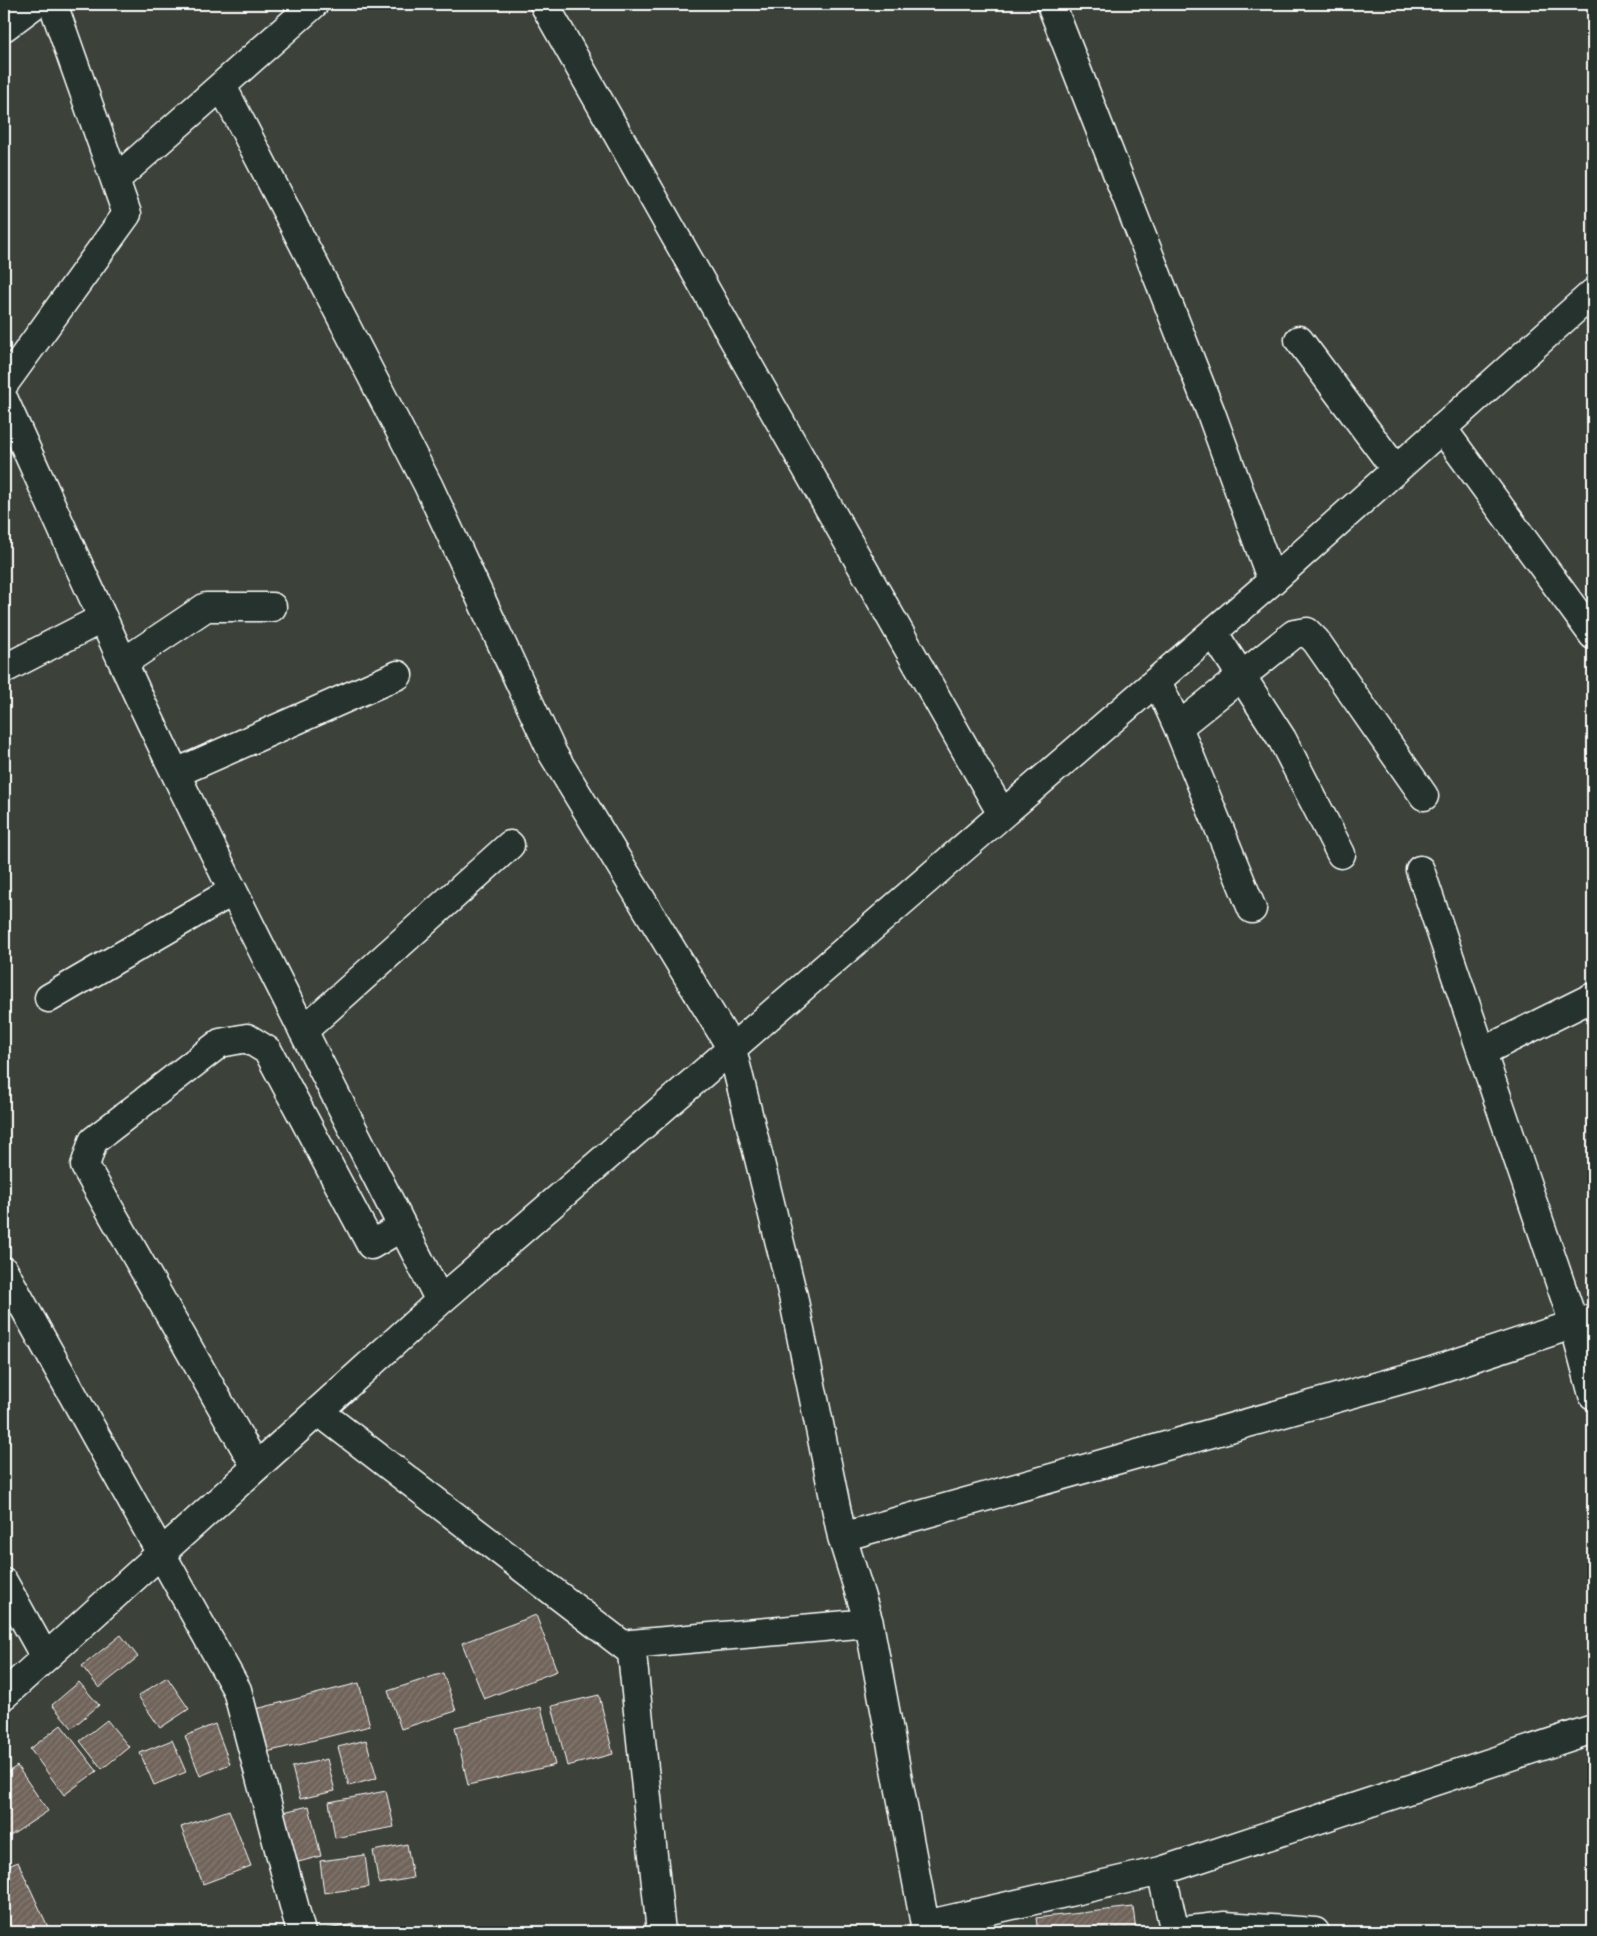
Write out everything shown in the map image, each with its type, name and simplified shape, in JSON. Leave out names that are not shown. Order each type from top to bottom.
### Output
[{"type":"street","points":[[4,27],[35,4]]},
{"type":"street","points":[[4,384],[127,214],[53,4]]},
{"type":"street","points":[[115,180],[314,4]]},
{"type":"street","points":[[544,4],[1002,814]]},
{"type":"street","points":[[1051,4],[1211,413],[1272,581]]},
{"type":"street","points":[[222,86],[428,485],[553,754],[732,1049],[793,1296],[842,1537],[869,1623],[924,1928],[1161,1871],[1593,1729]]},
{"type":"street","points":[[4,1695],[440,1301],[1272,581],[1593,293]]},
{"type":"street","points":[[1299,340],[1396,470]]},
{"type":"street","points":[[4,400],[9,425],[104,618],[233,891],[440,1301]]},
{"type":"street","points":[[1442,428],[1593,635]]},
{"type":"street","points":[[124,662],[206,608],[272,607]]},
{"type":"street","points":[[4,669],[104,618]]},
{"type":"street","points":[[1213,632],[1282,739],[1341,854]]},
{"type":"street","points":[[1178,727],[1294,634],[1307,632],[1316,640],[1424,796]]},
{"type":"street","points":[[176,773],[398,675]]},
{"type":"street","points":[[1157,681],[1178,727],[1252,909]]},
{"type":"street","points":[[303,1031],[510,845]]},
{"type":"street","points":[[1420,870],[1482,1052],[1584,1321],[1593,1395]]},
{"type":"street","points":[[49,998],[233,891]]},
{"type":"street","points":[[1482,1052],[1593,997]]},
{"type":"street","points":[[256,1467],[85,1166],[93,1141],[220,1043],[247,1038],[268,1051],[371,1245],[402,1227]]},
{"type":"street","points":[[4,1271],[237,1690],[301,1932]]},
{"type":"street","points":[[842,1537],[1429,1372],[1584,1321]]},
{"type":"street","points":[[318,1410],[632,1652]]},
{"type":"street","points":[[4,1583],[45,1658]]},
{"type":"street","points":[[661,1932],[631,1644],[869,1623]]},
{"type":"street","points":[[1161,1871],[1175,1932],[1225,1926],[1315,1932]]},
{"type":"building","points":[[536,1615],[557,1671],[484,1699],[462,1643]]},
{"type":"building","points":[[121,1635],[138,1657],[99,1688],[82,1666]]},
{"type":"building","points":[[443,1673],[456,1711],[401,1729],[388,1691]]},
{"type":"building","points":[[167,1677],[189,1709],[160,1728],[138,1696]]},
{"type":"building","points":[[79,1682],[99,1705],[72,1728],[52,1705]]},
{"type":"building","points":[[359,1683],[370,1726],[267,1752],[256,1709]]},
{"type":"building","points":[[599,1695],[613,1754],[567,1766],[552,1706]]},
{"type":"building","points":[[541,1707],[555,1765],[468,1785],[455,1727]]},
{"type":"building","points":[[107,1720],[129,1747],[102,1769],[80,1741]]},
{"type":"building","points":[[215,1724],[230,1764],[200,1776],[185,1736]]},
{"type":"building","points":[[61,1725],[97,1771],[64,1795],[30,1749]]},
{"type":"building","points":[[172,1740],[186,1772],[154,1785],[140,1753]]},
{"type":"building","points":[[366,1740],[377,1778],[349,1786],[338,1747]]},
{"type":"building","points":[[327,1759],[335,1791],[300,1799],[292,1767]]},
{"type":"building","points":[[17,1766],[48,1811],[4,1840],[4,1775]]},
{"type":"building","points":[[386,1791],[394,1827],[335,1838],[329,1802]]},
{"type":"building","points":[[309,1806],[321,1856],[291,1864],[279,1813]]},
{"type":"building","points":[[229,1810],[251,1866],[203,1884],[181,1827]]},
{"type":"building","points":[[407,1844],[413,1878],[379,1884],[373,1851]]},
{"type":"building","points":[[365,1855],[369,1887],[324,1893],[320,1861]]},
{"type":"building","points":[[18,1862],[48,1927],[36,1932],[4,1932],[4,1868]]},
{"type":"building","points":[[1133,1907],[1136,1932],[1038,1932],[1036,1918]]},
{"type":"building","points":[[355,1924],[356,1932],[311,1932]]}]
